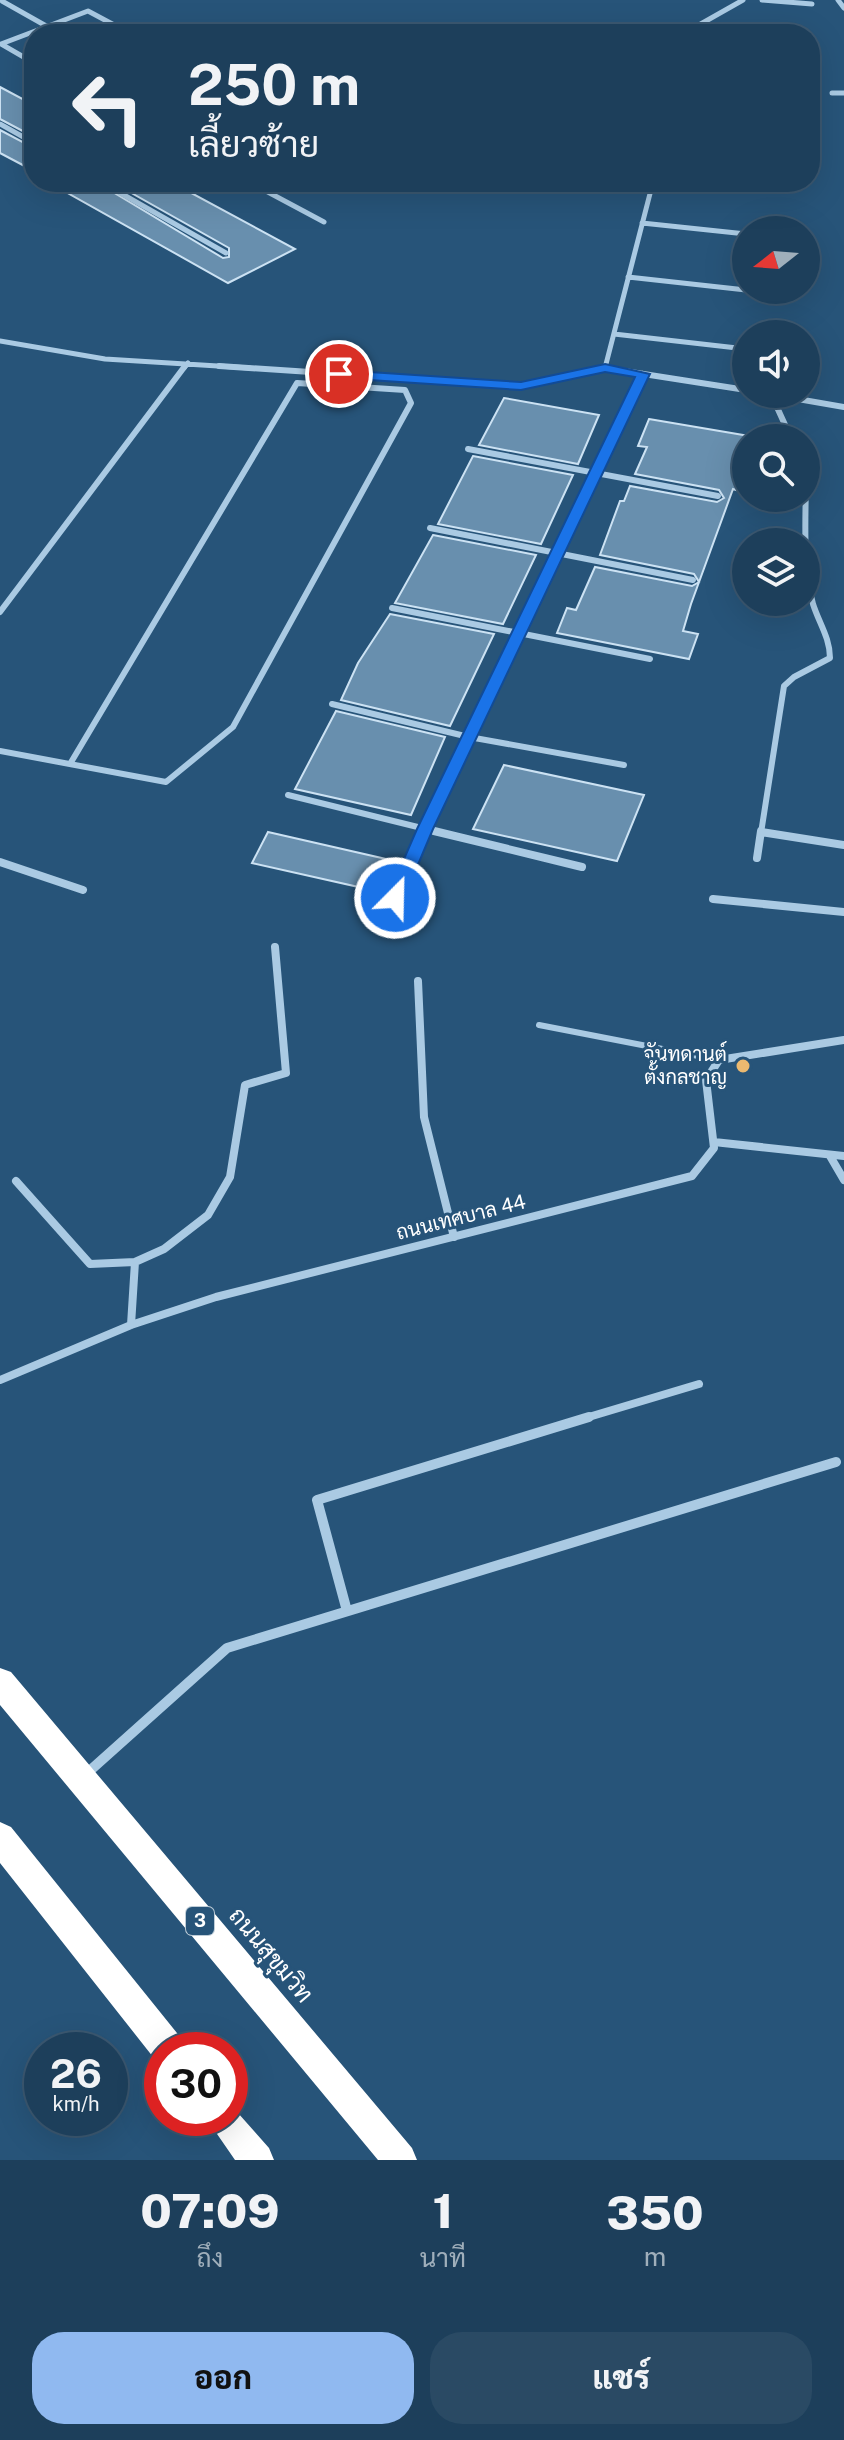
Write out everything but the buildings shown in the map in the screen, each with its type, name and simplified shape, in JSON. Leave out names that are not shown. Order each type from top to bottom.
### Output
[{"type":"highway","name":"ถนนสุขุมวิท","points":[[0,1682],[400,2160]]},
{"type":"highway","points":[[0,1838],[155,2032]]},
{"type":"highway","points":[[238,2136],[257,2160]]},
{"type":"street","points":[[701,24],[743,0]]},
{"type":"street","points":[[762,0],[812,4]]},
{"type":"street","points":[[838,0],[844,8]]},
{"type":"street","points":[[2,1],[43,24]]},
{"type":"street","points":[[56,24],[88,11],[112,24]]},
{"type":"street","points":[[24,36],[1,44],[24,57]]},
{"type":"street","points":[[832,93],[844,93]]},
{"type":"street","points":[[0,124],[24,137]]},
{"type":"street","points":[[119,192],[226,253]]},
{"type":"street","points":[[268,192],[324,222]]},
{"type":"street","points":[[605,368],[650,192]]},
{"type":"street","points":[[642,223],[732,233]]},
{"type":"street","points":[[628,277],[732,288]]},
{"type":"street","points":[[614,334],[732,347]]},
{"type":"street","points":[[0,341],[105,359],[521,386],[605,368],[732,388]]},
{"type":"street","points":[[0,612],[188,363]]},
{"type":"street","points":[[395,898],[425,829],[643,374]]},
{"type":"street","points":[[0,751],[166,782],[233,727],[411,403],[405,390],[297,383],[70,764]]},
{"type":"street","points":[[820,403],[844,407]]},
{"type":"street","points":[[468,449],[718,496]]},
{"type":"street","points":[[757,858],[784,686],[790,678],[823,665],[830,658],[830,647],[813,603],[806,512]]},
{"type":"street","points":[[430,528],[693,580]]},
{"type":"street","points":[[392,608],[650,659]]},
{"type":"street","points":[[332,704],[469,737],[624,765]]},
{"type":"street","points":[[288,795],[582,867]]},
{"type":"street","points":[[761,832],[844,845]]},
{"type":"street","points":[[0,862],[83,890]]},
{"type":"street","points":[[713,899],[844,912]]},
{"type":"street","points":[[16,1181],[90,1264],[135,1262],[164,1249],[208,1215],[230,1177],[245,1085],[286,1073],[275,947]]},
{"type":"street","points":[[418,981],[424,1117],[454,1237]]},
{"type":"street","points":[[844,1040],[719,1060],[706,1080],[714,1142],[844,1156]]},
{"type":"street","name":"ถนนเทศบาล 44","points":[[0,1380],[131,1325],[216,1297],[692,1176],[714,1148],[714,1142]]},
{"type":"street","points":[[830,1156],[844,1180]]},
{"type":"street","points":[[131,1325],[135,1262]]},
{"type":"street","points":[[347,1611],[317,1500],[699,1384]]},
{"type":"street","points":[[81,1778],[227,1648],[836,1462]]},
{"type":"lane","points":[[539,1025],[719,1060]]},
{"type":"place","name":"จันทดานต์ ตั้งกลชาญ","points":[[743,1066]]},
{"type":"route","points":[[339,374],[521,386],[605,368],[643,374],[425,829],[395,898]]}]
